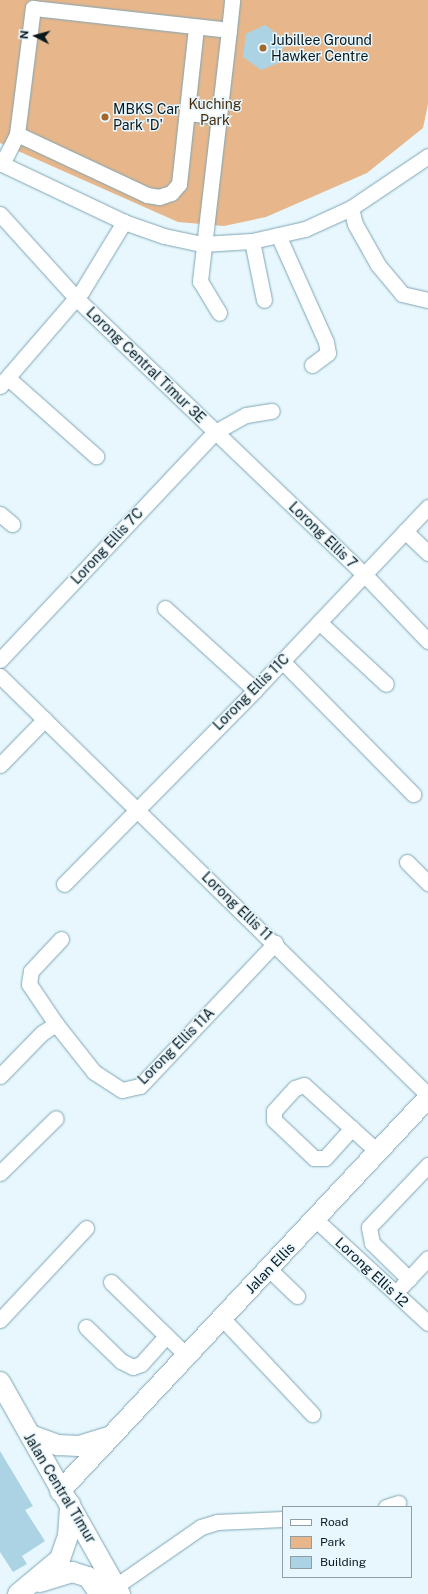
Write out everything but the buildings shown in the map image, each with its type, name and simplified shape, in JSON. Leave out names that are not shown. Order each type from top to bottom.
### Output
[{"type":"main road","name":"Jalan Ellis","points":[[65,1498],[111,1436],[186,1355],[379,1153],[428,1098]]},
{"type":"main road","name":"Jalan Central Timur","points":[[0,1382],[65,1498],[112,1591]]},
{"type":"main road","name":"Jalan Ellis","points":[[30,1436],[58,1445],[79,1446],[111,1436]]},
{"type":"main road","points":[[25,1589],[60,1559],[68,1536],[65,1498]]},
{"type":"main road","points":[[25,1589],[72,1572],[88,1578],[112,1591]]},
{"type":"street","points":[[219,313],[200,281],[202,244],[232,0]]},
{"type":"street","points":[[229,30],[196,27],[78,7],[33,8],[17,134],[1,164],[124,222],[164,236],[202,244],[252,241],[305,229],[351,208],[428,156]]},
{"type":"street","points":[[17,134],[133,189],[159,197],[171,192],[179,184],[196,27]]},
{"type":"street","points":[[187,113],[218,116]]},
{"type":"street","points":[[351,208],[355,224],[378,265],[402,294],[428,300]]},
{"type":"street","name":"Lorong Central Timur 3E","points":[[0,214],[76,299],[215,432]]},
{"type":"street","points":[[96,456],[4,382],[76,299],[124,222]]},
{"type":"street","points":[[278,235],[326,342],[328,353],[312,365]]},
{"type":"street","points":[[252,241],[264,300]]},
{"type":"street","name":"Lorong Ellis 7C","points":[[0,660],[215,432],[246,415],[272,411]]},
{"type":"street","name":"Lorong Ellis 7","points":[[215,432],[363,573],[428,641]]},
{"type":"street","name":"Lorong Ellis 11C","points":[[64,884],[136,808],[255,690],[363,573],[428,507]]},
{"type":"street","points":[[0,514],[12,524]]},
{"type":"street","points":[[405,531],[428,553]]},
{"type":"street","points":[[165,608],[255,690]]},
{"type":"street","points":[[319,622],[386,684]]},
{"type":"street","points":[[282,661],[412,794]]},
{"type":"street","name":"Lorong Ellis 11","points":[[0,676],[276,943],[428,1095]]},
{"type":"street","points":[[0,765],[45,719]]},
{"type":"street","points":[[407,862],[428,883]]},
{"type":"street","name":"Lorong Ellis 11A","points":[[61,939],[31,971],[29,984],[56,1024],[94,1072],[109,1084],[122,1090],[140,1086],[276,943]]},
{"type":"street","points":[[0,1076],[42,1033],[56,1024]]},
{"type":"street","points":[[352,1128],[325,1158],[314,1158],[274,1120],[274,1111],[295,1088],[304,1085],[352,1128],[379,1153]]},
{"type":"street","points":[[0,1173],[56,1118]]},
{"type":"street","points":[[408,1279],[372,1243],[370,1227],[428,1165]]},
{"type":"street","name":"Lorong Ellis 12","points":[[316,1220],[428,1323]]},
{"type":"street","points":[[0,1320],[86,1228]]},
{"type":"street","points":[[395,1293],[428,1258]]},
{"type":"street","points":[[269,1268],[297,1296]]},
{"type":"street","points":[[111,1282],[186,1355]]},
{"type":"street","points":[[222,1318],[312,1414]]},
{"type":"street","points":[[86,1327],[122,1361],[133,1367],[141,1364],[166,1336]]},
{"type":"street","points":[[112,1591],[201,1527],[217,1522],[282,1519]]},
{"type":"green space","name":"Kuching Park","points":[[0,0],[428,0],[428,104],[423,128],[367,173],[266,217],[224,226],[178,222],[0,143]]},
{"type":"place","name":"Jubillee Ground Hawker Centre","points":[[263,48]]},
{"type":"place","name":"MBKS Car Park 'D'","points":[[105,117]]}]
